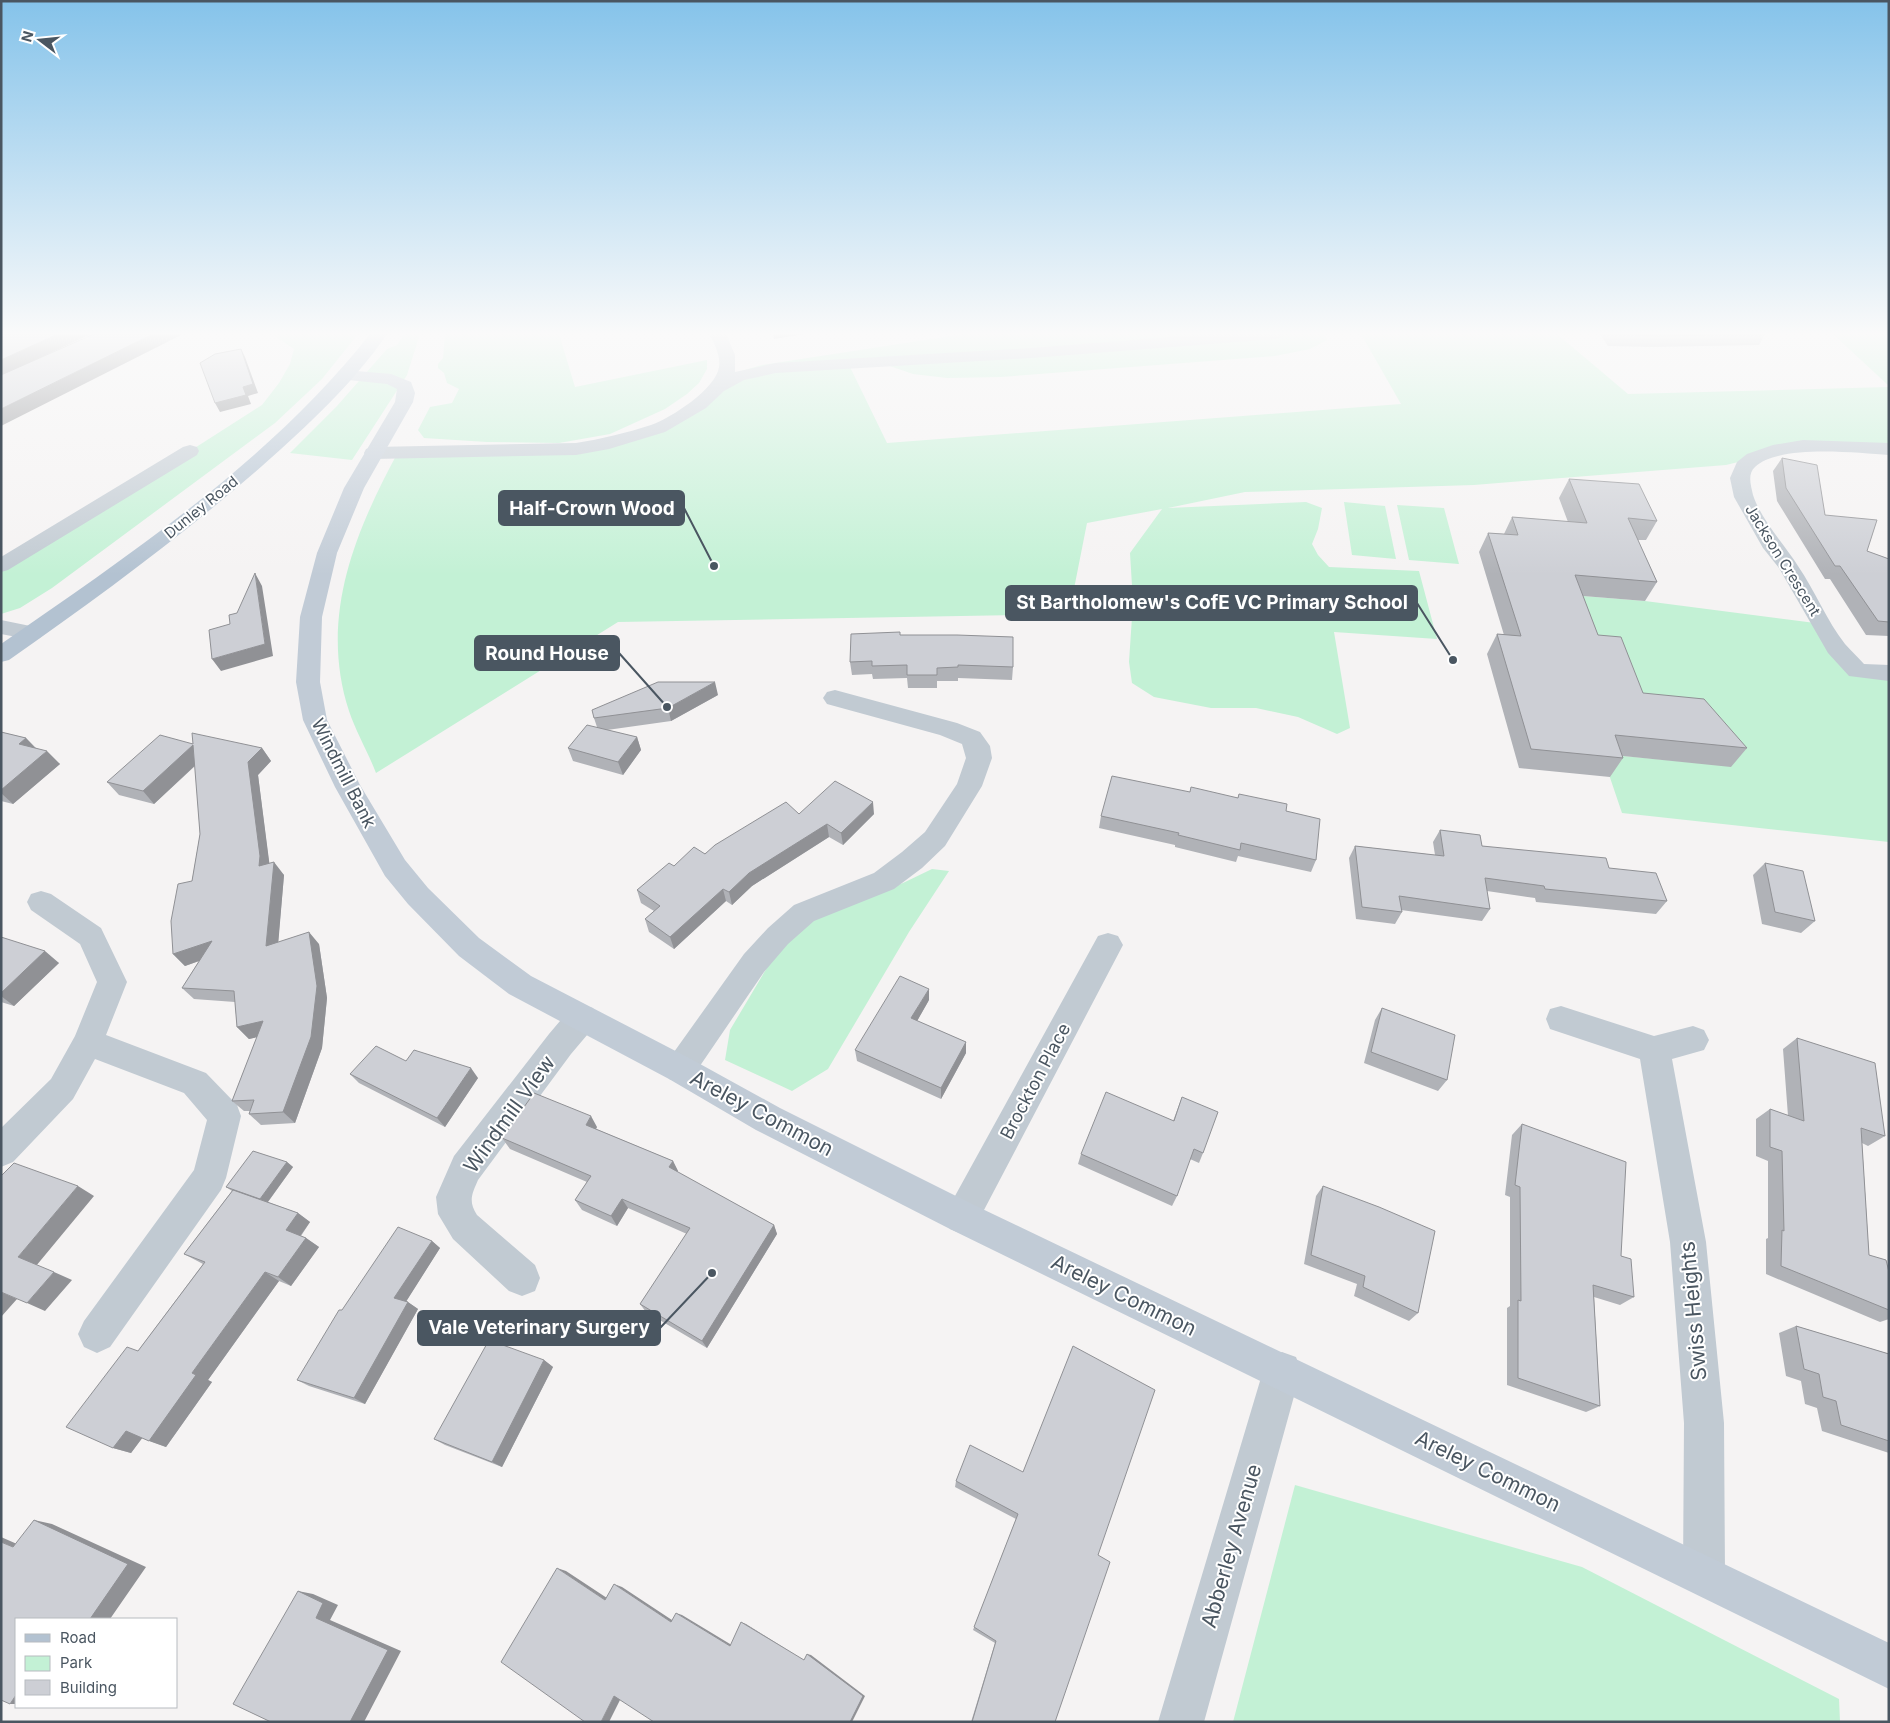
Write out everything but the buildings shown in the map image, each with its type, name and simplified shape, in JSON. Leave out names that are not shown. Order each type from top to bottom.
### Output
[{"type":"main road","name":"Dunley Road","points":[[1,655],[154,544],[221,491],[277,443],[306,414]]},
{"type":"main road","name":"Windmill Bank","points":[[395,414],[345,508],[324,562],[311,618],[308,654],[308,682],[315,720],[348,787],[395,868]]},
{"type":"main road","name":"Areley Common","points":[[395,868],[418,896],[468,947],[520,985],[680,1069],[768,1119],[962,1217],[1704,1575],[1889,1667]]},
{"type":"street","points":[[373,453],[470,453],[576,449],[609,443],[659,428],[682,414]]},
{"type":"street","name":"Jackson Crescent","points":[[1889,449],[1803,446],[1774,451],[1754,458],[1744,466],[1740,478],[1744,497],[1774,548],[1793,574],[1836,648],[1857,671],[1889,673]]},
{"type":"street","points":[[1,566],[190,451]]},
{"type":"street","points":[[1,627],[32,634]]},
{"type":"street","points":[[680,1069],[754,963],[778,936],[804,913],[884,881],[912,860],[935,839],[969,786],[979,758],[977,746],[971,738],[948,729],[835,698]]},
{"type":"street","points":[[1,1151],[62,1089],[88,1042],[112,982],[92,936],[41,902]]},
{"type":"street","name":"Brockton Place","points":[[962,1217],[1108,945]]},
{"type":"street","name":"Windmill View","points":[[522,1278],[465,1227],[456,1214],[453,1197],[466,1168],[582,1018]]},
{"type":"street","points":[[1561,1019],[1654,1050],[1693,1040]]},
{"type":"street","points":[[88,1042],[194,1083],[225,1116],[208,1178],[97,1334]]},
{"type":"street","name":"Swiss Heights","points":[[1654,1050],[1688,1242],[1704,1423],[1704,1575]]},
{"type":"street","name":"Abberley Avenue","points":[[1181,1722],[1282,1371]]},
{"type":"green space","points":[[247,414],[284,414],[52,588],[20,608],[1,614],[1,566]]},
{"type":"green space","points":[[329,414],[382,414],[352,460],[290,453]]},
{"type":"green space","points":[[426,414],[653,414],[610,434],[559,443],[487,442],[424,438],[418,430]]},
{"type":"green space","points":[[676,414],[873,414],[887,443],[1264,414],[1889,414],[1889,449],[1803,446],[1726,465],[1474,485],[1245,492],[1168,508],[1306,502],[1322,508],[1318,529],[1312,544],[1318,555],[1329,567],[1419,571],[1437,639],[1334,632],[1350,728],[1337,734],[1298,717],[1256,708],[1211,708],[1154,697],[1132,683],[1129,662],[1133,602],[1130,553],[1162,509],[1087,523],[1069,614],[618,622],[376,773],[349,711],[341,677],[338,643],[340,610],[355,546],[381,484],[397,454],[576,449],[659,428]]},
{"type":"green space","points":[[1344,502],[1385,506],[1396,559],[1352,555]]},
{"type":"green space","points":[[1397,505],[1444,508],[1459,564],[1409,560]]},
{"type":"green space","points":[[1571,595],[1645,601],[1823,624],[1857,671],[1889,673],[1889,842],[1622,813],[1602,754],[1731,766],[1649,715],[1613,670]]},
{"type":"green space","points":[[932,869],[949,871],[909,932],[828,1069],[792,1091],[725,1060],[730,1030],[768,966],[792,933],[831,909],[903,883]]},
{"type":"green space","points":[[1295,1485],[1582,1567],[1839,1699],[1840,1722],[1233,1722]]},
{"type":"place","name":"Half-Crown Wood","points":[[714,566]]},
{"type":"place","name":"St Bartholomew's CofE VC Primary School","points":[[1453,660]]},
{"type":"place","name":"Round House","points":[[667,707]]},
{"type":"place","name":"Vale Veterinary Surgery","points":[[712,1273]]}]
